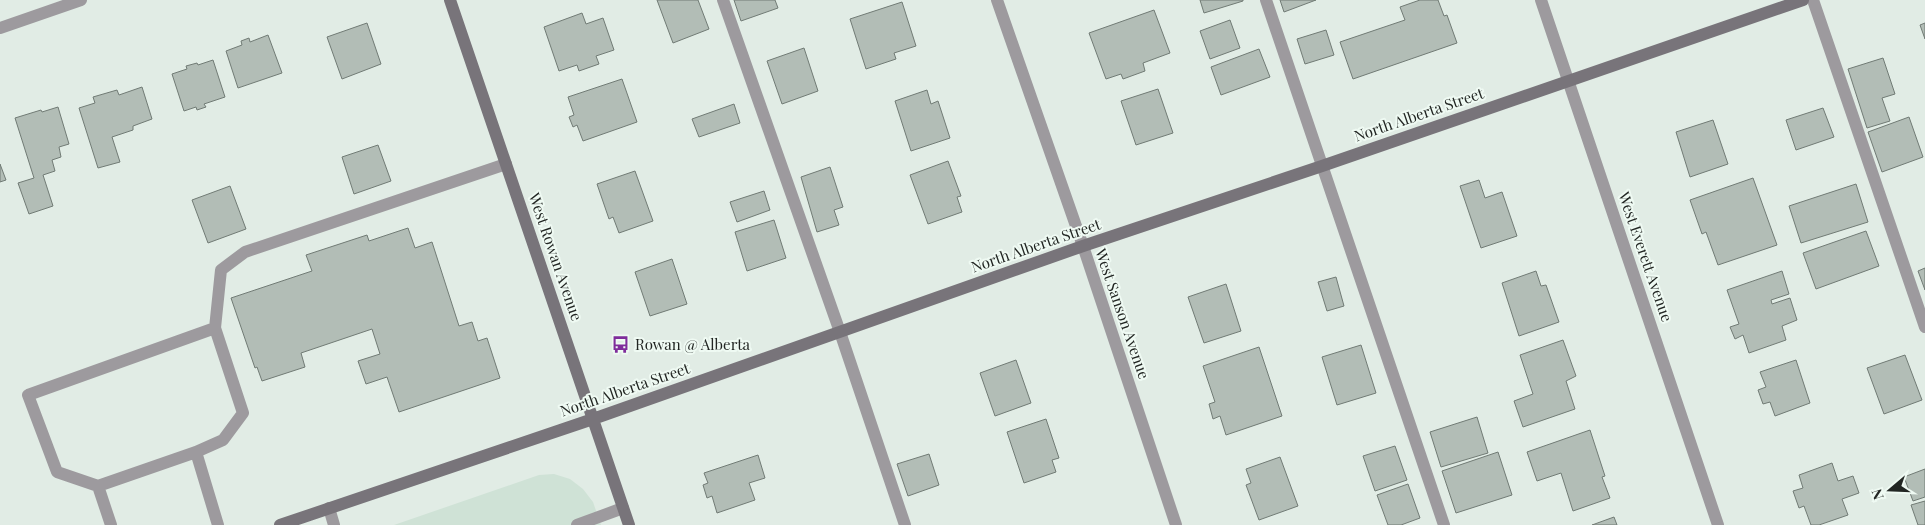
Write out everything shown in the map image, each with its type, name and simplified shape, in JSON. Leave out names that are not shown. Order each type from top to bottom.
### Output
[{"type":"main road","name":"West Rowan Avenue","points":[[450,0],[629,525]]},
{"type":"main road","name":"North Alberta Street","points":[[280,525],[593,419],[1083,246],[1322,166],[1803,0]]},
{"type":"street","points":[[0,28],[81,0]]},
{"type":"street","points":[[723,0],[906,525]]},
{"type":"street","name":"West Sanson Avenue","points":[[997,0],[1083,246],[1176,525]]},
{"type":"street","points":[[1266,0],[1444,525]]},
{"type":"street","name":"West Everett Avenue","points":[[1541,0],[1718,525]]},
{"type":"street","points":[[1813,0],[1925,327]]},
{"type":"street","points":[[215,328],[28,395],[57,472],[98,486],[196,452],[223,440],[243,413],[215,328],[221,270],[245,252],[506,164]]},
{"type":"street","points":[[196,452],[218,525]]},
{"type":"street","points":[[98,486],[111,525]]},
{"type":"street","points":[[329,508],[334,525]]},
{"type":"street","points":[[577,525],[623,508]]},
{"type":"shaded area","points":[[554,474],[570,479],[583,489],[593,502],[601,525],[394,525],[539,475]]},
{"type":"building","points":[[657,0],[698,0],[709,29],[673,43]]},
{"type":"building","points":[[734,0],[775,0],[778,8],[741,21]]},
{"type":"building","points":[[1200,0],[1243,0],[1243,1],[1204,13]]},
{"type":"building","points":[[1280,0],[1316,0],[1284,12]]},
{"type":"building","points":[[1420,0],[1438,0],[1444,16],[1447,15],[1457,43],[1353,79],[1340,42],[1405,20],[1400,7]]},
{"type":"building","points":[[902,2],[916,46],[894,53],[896,59],[866,69],[850,19]]},
{"type":"building","points":[[1154,10],[1170,53],[1143,63],[1145,71],[1123,79],[1121,74],[1106,79],[1089,33]]},
{"type":"building","points":[[582,13],[586,24],[603,18],[614,50],[596,56],[599,64],[579,71],[577,65],[559,71],[544,27]]},
{"type":"building","points":[[1230,20],[1240,48],[1210,59],[1200,31]]},
{"type":"building","points":[[367,23],[381,64],[342,79],[327,37]]},
{"type":"building","points":[[1925,23],[1925,39],[1920,25]]},
{"type":"building","points":[[1326,30],[1334,55],[1305,64],[1297,39]]},
{"type":"building","points":[[268,35],[282,73],[238,88],[226,51],[242,45],[241,41],[249,38],[250,42]]},
{"type":"building","points":[[804,48],[818,91],[782,104],[767,61]]},
{"type":"building","points":[[1259,49],[1270,77],[1221,95],[1211,67]]},
{"type":"building","points":[[1883,58],[1895,94],[1882,98],[1890,121],[1867,128],[1848,69]]},
{"type":"building","points":[[213,60],[225,97],[204,104],[206,107],[197,110],[196,107],[184,111],[172,74],[187,69],[186,66],[197,63],[198,65]]},
{"type":"building","points":[[622,79],[637,122],[583,141],[577,125],[573,127],[569,117],[574,115],[568,97]]},
{"type":"building","points":[[142,87],[152,119],[133,126],[133,130],[112,137],[120,162],[98,168],[79,108],[95,103],[93,97],[117,90],[119,95]]},
{"type":"building","points":[[1158,89],[1173,133],[1136,145],[1121,101]]},
{"type":"building","points":[[927,90],[931,104],[938,101],[950,138],[911,151],[895,101]]},
{"type":"building","points":[[734,104],[740,123],[699,137],[692,119]]},
{"type":"building","points":[[58,107],[69,144],[59,147],[61,157],[52,160],[55,171],[43,175],[53,206],[29,214],[18,183],[34,178],[15,118]]},
{"type":"building","points":[[1823,108],[1834,137],[1796,150],[1786,120]]},
{"type":"building","points":[[1909,117],[1923,157],[1882,172],[1868,132]]},
{"type":"building","points":[[1713,120],[1728,164],[1690,177],[1676,132]]},
{"type":"building","points":[[378,145],[391,181],[354,194],[342,157]]},
{"type":"building","points":[[948,161],[961,196],[957,197],[962,212],[928,224],[910,175]]},
{"type":"building","points":[[0,164],[6,180],[0,182]]},
{"type":"building","points":[[830,167],[843,207],[834,210],[839,225],[817,232],[801,177]]},
{"type":"building","points":[[635,171],[653,221],[619,233],[613,217],[609,219],[597,184]]},
{"type":"building","points":[[1753,178],[1777,245],[1718,265],[1706,232],[1702,234],[1690,200]]},
{"type":"building","points":[[1479,180],[1485,198],[1502,192],[1517,236],[1481,248],[1460,186]]},
{"type":"building","points":[[1856,184],[1868,222],[1801,243],[1789,206]]},
{"type":"building","points":[[230,186],[246,229],[208,243],[192,200]]},
{"type":"building","points":[[764,191],[770,210],[737,222],[730,202]]},
{"type":"building","points":[[774,220],[786,258],[747,271],[735,232]]},
{"type":"building","points":[[408,228],[415,248],[432,242],[459,326],[472,322],[478,341],[487,338],[500,378],[399,412],[387,377],[366,384],[358,361],[380,354],[372,329],[301,353],[305,367],[262,381],[257,367],[255,368],[231,298],[312,271],[306,255],[367,235],[369,241]]},
{"type":"building","points":[[1866,231],[1879,266],[1816,289],[1803,253]]},
{"type":"building","points":[[672,259],[687,304],[650,316],[635,272]]},
{"type":"building","points":[[1925,268],[1925,290],[1918,271]]},
{"type":"building","points":[[1536,271],[1541,286],[1546,285],[1559,322],[1519,336],[1502,283]]},
{"type":"building","points":[[1782,271],[1789,294],[1771,300],[1772,304],[1790,298],[1797,320],[1782,326],[1786,340],[1749,353],[1743,335],[1735,339],[1730,327],[1739,324],[1727,290]]},
{"type":"building","points":[[1336,277],[1344,306],[1327,311],[1318,282]]},
{"type":"building","points":[[1226,284],[1241,331],[1204,343],[1188,297]]},
{"type":"building","points":[[1563,340],[1576,376],[1566,381],[1575,409],[1523,427],[1514,401],[1533,394],[1520,355]]},
{"type":"building","points":[[1361,345],[1376,393],[1337,405],[1322,357]]},
{"type":"building","points":[[1259,347],[1282,416],[1226,435],[1220,416],[1213,419],[1209,404],[1215,402],[1203,366]]},
{"type":"building","points":[[1905,355],[1922,400],[1884,414],[1867,368]]},
{"type":"building","points":[[1016,360],[1031,403],[995,416],[980,373]]},
{"type":"building","points":[[1796,360],[1810,403],[1775,416],[1770,402],[1763,404],[1758,390],[1766,387],[1760,372]]},
{"type":"building","points":[[1477,417],[1488,453],[1441,467],[1430,432]]},
{"type":"building","points":[[1046,419],[1059,458],[1052,460],[1056,472],[1024,483],[1007,432]]},
{"type":"building","points":[[1590,430],[1605,476],[1602,477],[1610,498],[1573,511],[1561,473],[1537,481],[1527,452]]},
{"type":"building","points":[[1395,446],[1407,480],[1375,491],[1363,456]]},
{"type":"building","points":[[1498,452],[1512,495],[1456,513],[1442,471]]},
{"type":"building","points":[[929,454],[939,485],[908,496],[897,464]]},
{"type":"building","points":[[758,455],[765,478],[749,483],[755,500],[717,513],[712,496],[707,498],[703,485],[708,483],[704,473]]},
{"type":"building","points":[[1280,457],[1298,506],[1259,520],[1246,485],[1251,483],[1246,469]]},
{"type":"building","points":[[1832,463],[1838,481],[1853,476],[1859,493],[1842,499],[1848,515],[1819,525],[1811,525],[1804,506],[1799,508],[1793,491],[1803,488],[1799,475]]},
{"type":"building","points":[[1925,469],[1925,497],[1913,501],[1904,477]]},
{"type":"building","points":[[1408,484],[1420,518],[1401,525],[1388,525],[1377,495]]},
{"type":"building","points":[[1925,501],[1925,525],[1918,525],[1911,505]]},
{"type":"building","points":[[1614,517],[1617,525],[1592,525]]},
{"type":"place","name":"Rowan @ Alberta","points":[[621,345]]}]
